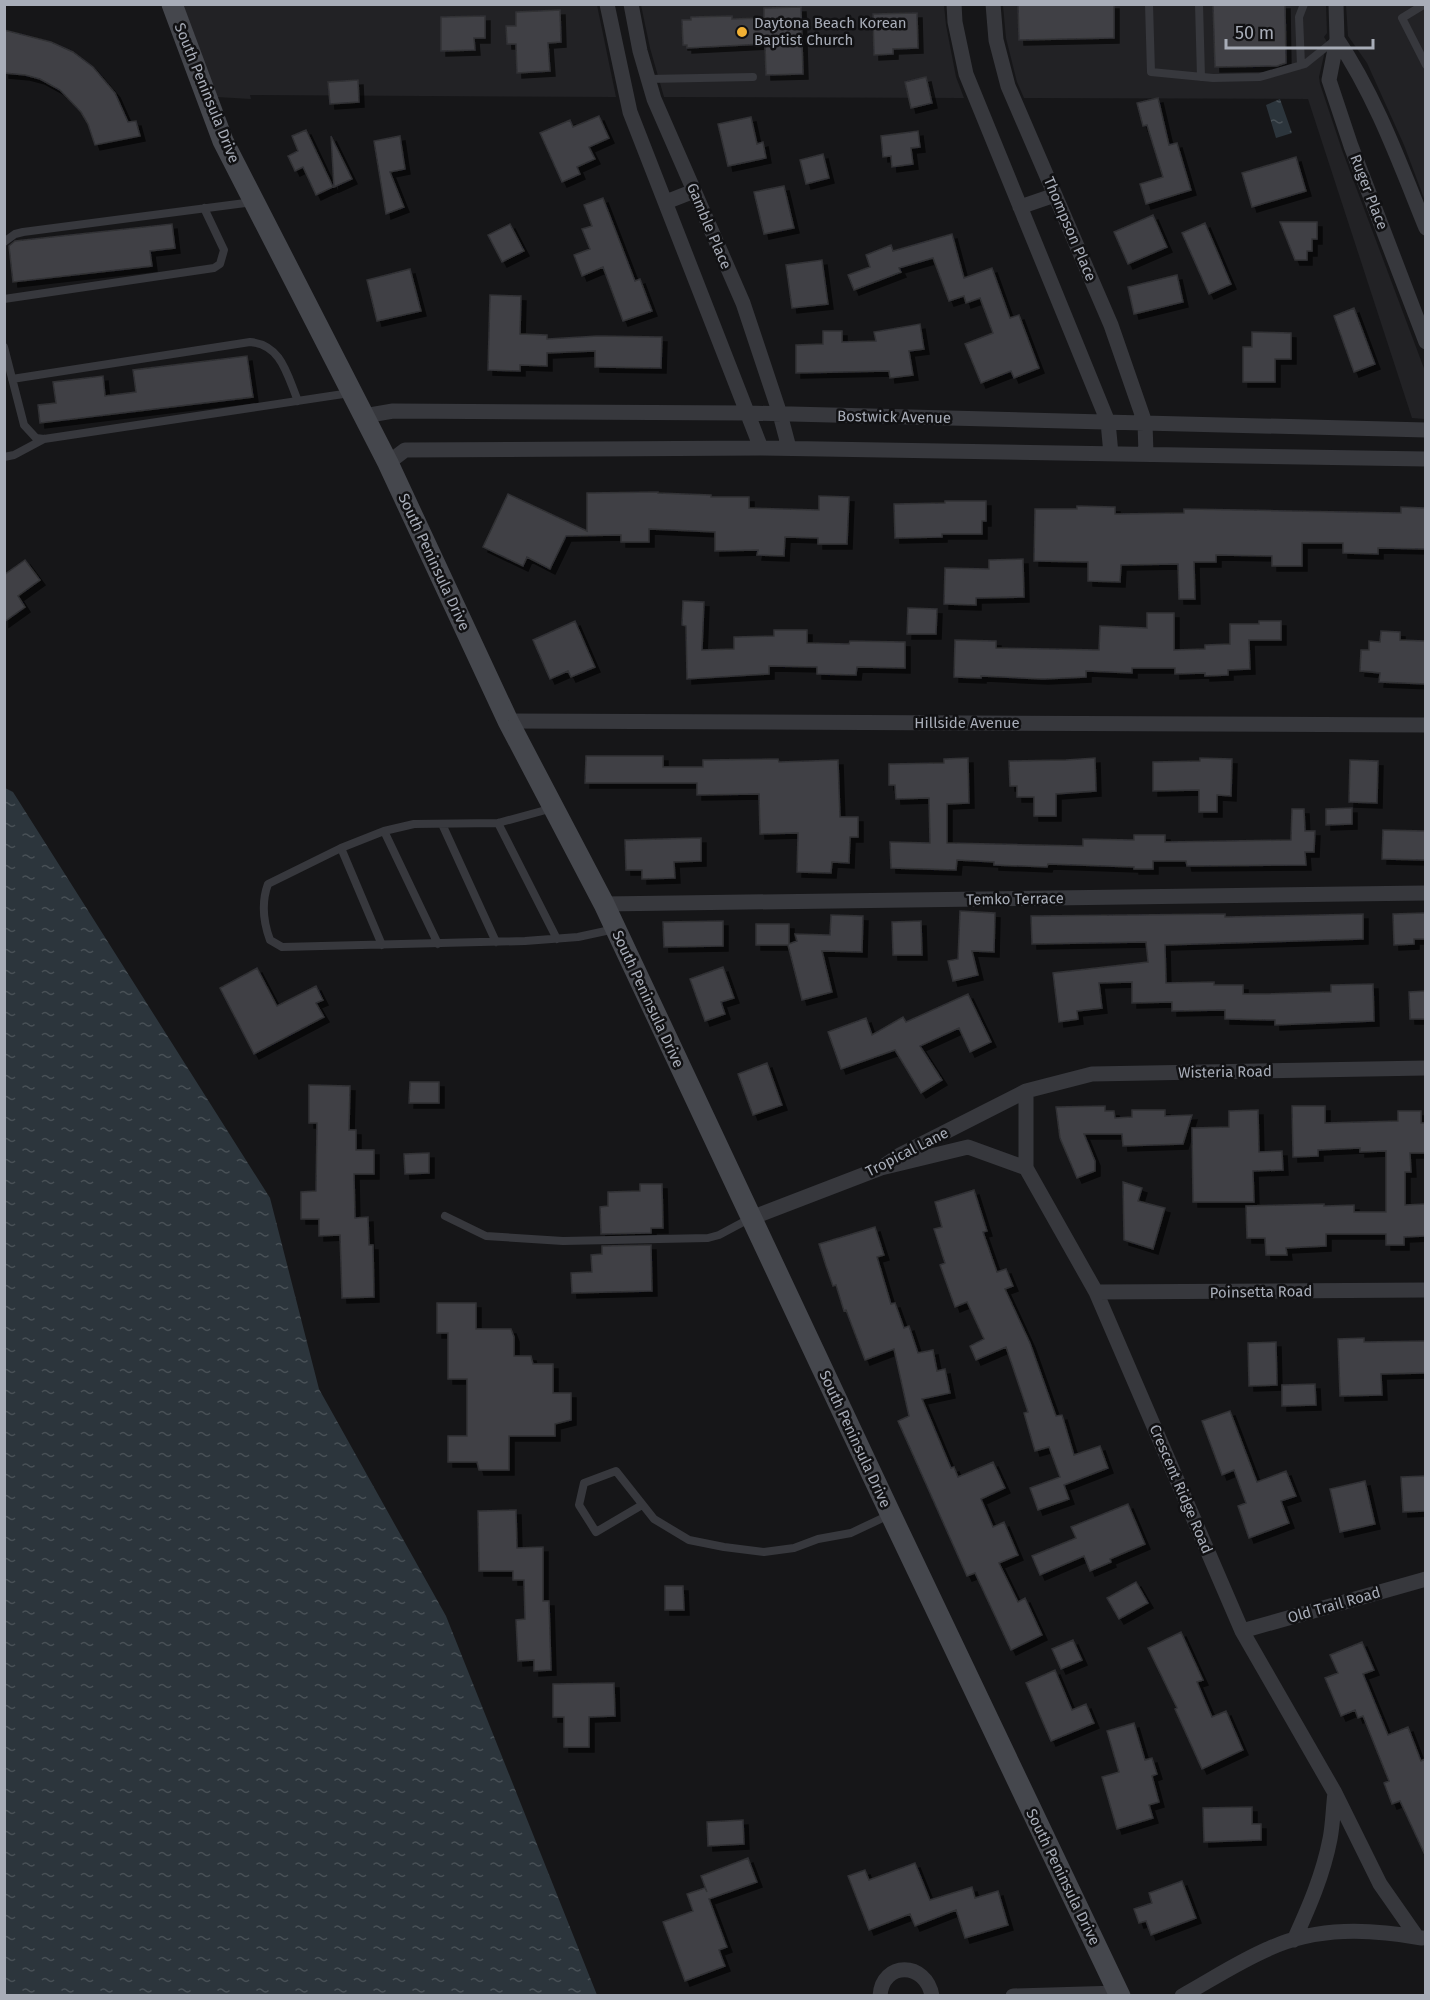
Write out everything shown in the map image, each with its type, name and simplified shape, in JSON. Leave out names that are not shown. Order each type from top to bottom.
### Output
[{"type":"main road","name":"South Peninsula Drive","points":[[172,4],[223,141],[388,463],[508,721],[604,904],[1119,1994]]},
{"type":"street","name":"Gamble Place","points":[[607,4],[630,112],[761,448]]},
{"type":"street","name":"Gamble Place","points":[[631,4],[654,99],[742,303],[780,414],[789,448]]},
{"type":"street","points":[[954,4],[955,22],[966,74],[1108,422],[1111,454]]},
{"type":"street","name":"Thompson Place","points":[[993,4],[996,40],[1008,86],[1111,325],[1146,423],[1146,454]]},
{"type":"street","name":"Ruger Place","points":[[1336,4],[1337,39],[1329,80],[1351,146],[1425,342]]},
{"type":"street","points":[[1337,39],[1358,69],[1395,150],[1425,228]]},
{"type":"street","points":[[666,202],[694,191]]},
{"type":"street","points":[[1020,207],[1055,195]]},
{"type":"street","name":"Bostwick Avenue","points":[[364,416],[393,411],[748,413],[1425,430]]},
{"type":"street","points":[[388,463],[405,450],[761,448],[1425,459]]},
{"type":"street","name":"Hillside Avenue","points":[[508,721],[1425,725]]},
{"type":"street","name":"Temko Terrace","points":[[604,904],[1425,893]]},
{"type":"street","name":"Wisteria Road","points":[[1026,1090],[1092,1074],[1425,1068]]},
{"type":"street","points":[[881,1168],[968,1147],[1026,1168],[1026,1090]]},
{"type":"street","name":"Tropical Lane","points":[[751,1218],[881,1168],[900,1155],[1026,1090]]},
{"type":"street","name":"Crescent Ridge Road","points":[[1026,1168],[1096,1292],[1242,1631],[1335,1793],[1380,1884],[1421,1937]]},
{"type":"street","name":"Poinsetta Road","points":[[1096,1292],[1425,1290]]},
{"type":"street","name":"Old Trail Road","points":[[1242,1631],[1425,1579]]},
{"type":"street","points":[[1294,1940],[1322,1873],[1331,1838],[1335,1793]]},
{"type":"street","points":[[1182,1995],[1269,1948],[1294,1940],[1328,1932],[1377,1930],[1421,1937]]},
{"type":"street","points":[[880,1995],[883,1982],[891,1973],[902,1969],[914,1970],[924,1976],[930,1985],[932,1995]]},
{"type":"street","points":[[1013,1995],[1119,1994]]},
{"type":"lane","points":[[1149,4],[1151,72],[1201,77],[1260,77],[1302,65],[1337,39]]},
{"type":"lane","points":[[1199,4],[1201,77]]},
{"type":"lane","points":[[1302,65],[1299,16],[1304,4]]},
{"type":"lane","points":[[1425,4],[1402,18],[1425,65]]},
{"type":"lane","points":[[648,79],[753,77]]},
{"type":"lane","points":[[4,242],[15,234],[23,232],[254,201]]},
{"type":"lane","points":[[4,299],[213,268],[220,264],[224,250],[204,208]]},
{"type":"lane","points":[[12,379],[250,342],[268,346],[280,359],[298,401]]},
{"type":"lane","points":[[4,347],[24,425],[36,438],[44,439],[352,393]]},
{"type":"lane","points":[[4,457],[14,455],[44,439]]},
{"type":"lane","points":[[554,808],[498,823],[414,824],[384,831],[341,848],[268,884],[264,895],[264,923],[270,940],[282,947],[438,944],[578,938],[616,929]]},
{"type":"lane","points":[[498,823],[557,939]]},
{"type":"lane","points":[[442,824],[496,942]]},
{"type":"lane","points":[[384,831],[438,944]]},
{"type":"lane","points":[[341,848],[382,945]]},
{"type":"lane","points":[[445,1216],[486,1236],[563,1241],[708,1238],[751,1218]]},
{"type":"lane","points":[[642,1505],[596,1532],[579,1505],[584,1483],[616,1471],[654,1519],[689,1540],[764,1552],[794,1548],[818,1539],[851,1533],[891,1515]]},
{"type":"shaded area","points":[[183,5],[597,5],[616,97],[250,95],[251,99],[217,97]]},
{"type":"shaded area","points":[[641,5],[944,5],[956,77],[964,98],[664,97]]},
{"type":"shaded area","points":[[1003,5],[1326,5],[1327,33],[1324,37],[1327,42],[1319,77],[1320,84],[1342,150],[1425,371],[1425,419],[1412,418],[1308,99],[1024,98],[1017,82],[1006,38]]},
{"type":"shaded area","points":[[1346,5],[1425,5],[1425,201],[1404,145],[1367,63],[1348,36]]},
{"type":"water","points":[[1280,99],[1292,133],[1276,138],[1266,105]]},
{"type":"water","points":[[5,788],[13,792],[270,1198],[319,1389],[446,1616],[597,1995],[5,1995]]},
{"type":"building","points":[[1018,4],[1114,4],[1114,38],[1019,40]]},
{"type":"building","points":[[1213,4],[1285,4],[1286,63],[1277,66],[1215,67]]},
{"type":"building","name":"Daytona Beach Korean Baptist Church","points":[[801,7],[803,74],[766,75],[765,44],[687,48],[687,45],[683,45],[682,20],[691,20],[691,17],[764,18],[764,8]]},
{"type":"building","points":[[560,10],[561,42],[548,43],[550,71],[517,73],[516,44],[507,44],[506,26],[516,26],[516,12]]},
{"type":"building","points":[[917,13],[918,48],[893,49],[893,54],[874,55],[873,14]]},
{"type":"building","points":[[485,16],[485,38],[474,38],[475,50],[441,51],[441,17]]},
{"type":"building","points":[[4,30],[51,42],[73,52],[93,67],[115,93],[128,122],[136,121],[140,136],[95,145],[81,112],[60,90],[40,79],[4,73]]},
{"type":"building","points":[[926,77],[932,103],[911,108],[905,82]]},
{"type":"building","points":[[358,80],[359,102],[330,104],[328,82]]},
{"type":"building","points":[[1158,98],[1169,145],[1177,143],[1191,190],[1146,204],[1140,184],[1163,177],[1147,125],[1143,126],[1137,103]]},
{"type":"building","points":[[599,116],[609,138],[589,147],[595,159],[577,167],[580,174],[562,182],[540,133],[570,120],[573,127]]},
{"type":"building","points":[[751,117],[757,144],[763,142],[766,158],[728,166],[718,124]]},
{"type":"building","points":[[306,130],[333,187],[316,195],[303,167],[295,171],[288,156],[298,151],[292,136]]},
{"type":"building","points":[[918,131],[920,147],[911,148],[913,164],[892,167],[891,156],[883,157],[881,136]]},
{"type":"building","points":[[331,136],[352,179],[334,187]]},
{"type":"building","points":[[400,136],[405,169],[390,172],[404,207],[386,214],[374,141]]},
{"type":"building","points":[[823,154],[829,178],[806,184],[800,160]]},
{"type":"building","points":[[1296,157],[1306,191],[1252,207],[1242,173]]},
{"type":"building","points":[[784,186],[794,228],[764,234],[754,192]]},
{"type":"building","points":[[603,198],[635,281],[640,279],[652,311],[623,321],[603,267],[582,276],[574,255],[590,249],[582,229],[592,226],[584,205]]},
{"type":"building","points":[[1153,215],[1167,247],[1128,264],[1114,232]]},
{"type":"building","points":[[1280,222],[1317,222],[1317,239],[1312,239],[1312,251],[1307,251],[1307,260],[1295,260]]},
{"type":"building","points":[[1205,223],[1231,284],[1209,294],[1182,233]]},
{"type":"building","points":[[172,224],[175,248],[150,251],[152,266],[13,282],[9,246],[15,241]]},
{"type":"building","points":[[510,224],[524,251],[502,262],[488,235]]},
{"type":"building","points":[[952,234],[964,278],[992,268],[1010,318],[1019,315],[1039,368],[1014,378],[1011,371],[981,383],[965,344],[993,333],[980,298],[966,303],[964,296],[949,301],[933,258],[899,268],[901,272],[854,290],[848,275],[870,267],[866,255],[891,245],[893,251]]},
{"type":"building","points":[[822,260],[828,304],[792,308],[786,265]]},
{"type":"building","points":[[410,269],[421,311],[377,321],[367,280]]},
{"type":"building","points":[[1177,275],[1183,302],[1134,314],[1128,287]]},
{"type":"building","points":[[490,295],[521,296],[520,334],[547,335],[547,339],[598,336],[662,337],[661,368],[595,367],[595,351],[547,353],[547,366],[520,365],[520,371],[488,370]]},
{"type":"building","points":[[1354,308],[1375,364],[1354,372],[1334,316]]},
{"type":"building","points":[[920,324],[924,349],[909,351],[913,375],[890,378],[889,371],[796,373],[796,345],[823,344],[823,331],[842,331],[842,342],[876,341],[874,332]]},
{"type":"building","points":[[1252,332],[1291,333],[1291,359],[1275,359],[1275,382],[1243,382],[1243,347],[1252,347]]},
{"type":"building","points":[[247,356],[253,397],[40,423],[38,405],[56,403],[53,382],[103,376],[105,396],[136,392],[133,370]]},
{"type":"building","points":[[658,492],[711,495],[711,497],[749,497],[749,508],[819,510],[819,496],[849,497],[847,544],[818,544],[818,538],[785,537],[784,556],[757,555],[758,550],[715,551],[715,532],[649,529],[649,542],[621,542],[621,535],[566,536],[550,569],[527,557],[523,566],[483,547],[508,494],[587,531],[587,493]]},
{"type":"building","points":[[945,501],[986,501],[986,521],[982,521],[982,534],[942,534],[942,537],[895,538],[894,504],[945,503]]},
{"type":"building","points":[[1077,506],[1115,507],[1115,514],[1184,513],[1184,509],[1401,513],[1401,507],[1425,508],[1425,549],[1378,548],[1378,554],[1343,553],[1343,543],[1302,543],[1302,566],[1272,566],[1272,556],[1216,555],[1216,562],[1194,562],[1195,599],[1179,599],[1178,564],[1121,565],[1120,582],[1088,581],[1088,562],[1034,561],[1035,509],[1077,509]]},
{"type":"building","points":[[1023,559],[1024,597],[976,598],[976,605],[944,604],[945,568],[989,569],[989,560]]},
{"type":"building","points":[[25,560],[40,580],[18,596],[25,607],[4,622],[4,575]]},
{"type":"building","points":[[683,601],[704,602],[702,650],[734,649],[734,637],[774,636],[774,630],[807,630],[807,643],[905,642],[905,668],[857,667],[856,675],[817,674],[817,667],[769,666],[769,674],[687,679],[686,626],[682,625]]},
{"type":"building","points":[[908,608],[937,609],[936,634],[907,634]]},
{"type":"building","points":[[1147,613],[1174,613],[1174,650],[1205,649],[1205,645],[1230,644],[1230,624],[1259,624],[1259,621],[1281,621],[1281,640],[1249,640],[1250,669],[1228,670],[1228,675],[1175,674],[1175,668],[1132,668],[1132,673],[1086,671],[1086,677],[1043,679],[954,677],[955,640],[996,641],[996,648],[1099,650],[1100,626],[1147,628]]},
{"type":"building","points":[[575,621],[595,667],[571,677],[568,671],[550,679],[533,640]]},
{"type":"building","points":[[1381,631],[1400,632],[1400,640],[1425,641],[1425,684],[1379,682],[1380,673],[1360,671],[1361,650],[1369,650],[1369,641],[1380,642]]},
{"type":"building","points":[[586,756],[663,756],[663,767],[703,767],[703,760],[778,759],[779,762],[838,760],[840,817],[858,817],[858,837],[850,837],[849,863],[832,862],[831,873],[797,872],[798,833],[760,834],[759,794],[697,795],[697,783],[585,783]]},
{"type":"building","points":[[968,758],[969,803],[947,804],[947,843],[1083,846],[1083,839],[1134,840],[1134,835],[1165,835],[1165,842],[1291,840],[1292,809],[1304,809],[1305,831],[1315,831],[1314,852],[1305,852],[1306,865],[1187,866],[1186,861],[1153,861],[1153,869],[1134,869],[1134,867],[1048,864],[1047,867],[994,865],[994,862],[957,860],[956,870],[891,868],[890,842],[930,843],[929,798],[896,799],[895,785],[889,785],[889,764],[944,763],[944,759]]},
{"type":"building","points":[[1095,758],[1096,791],[1056,794],[1056,816],[1034,816],[1034,797],[1017,797],[1017,786],[1010,786],[1009,761]]},
{"type":"building","points":[[1200,758],[1232,759],[1231,796],[1217,795],[1217,812],[1199,812],[1199,790],[1153,791],[1153,762],[1200,761]]},
{"type":"building","points":[[1350,760],[1378,761],[1377,803],[1349,802]]},
{"type":"building","points":[[1352,808],[1352,824],[1326,825],[1326,809]]},
{"type":"building","points":[[1383,830],[1425,831],[1425,860],[1382,859]]},
{"type":"building","points":[[701,838],[701,861],[674,862],[675,878],[642,879],[642,870],[626,870],[625,840]]},
{"type":"building","points":[[960,911],[995,913],[994,952],[972,951],[978,975],[953,981],[948,961],[958,959]]},
{"type":"building","points":[[1425,913],[1425,939],[1414,939],[1414,944],[1394,945],[1393,914]]},
{"type":"building","points":[[1225,914],[1225,917],[1363,914],[1363,939],[1165,945],[1166,983],[1214,982],[1214,985],[1243,985],[1243,994],[1331,992],[1331,985],[1373,984],[1374,1021],[1275,1025],[1275,1020],[1225,1019],[1225,1010],[1172,1011],[1172,1002],[1132,1003],[1132,982],[1099,983],[1102,1008],[1077,1011],[1078,1019],[1059,1022],[1053,973],[1148,962],[1146,942],[1032,944],[1031,916]]},
{"type":"building","points":[[831,915],[863,916],[862,952],[822,951],[832,992],[802,1000],[788,945],[756,945],[756,924],[789,924],[789,944],[797,941],[795,934],[830,935]]},
{"type":"building","points":[[723,921],[723,946],[664,947],[663,922]]},
{"type":"building","points":[[921,921],[922,955],[893,955],[892,922]]},
{"type":"building","points":[[723,967],[734,998],[721,1002],[725,1014],[705,1021],[690,979]]},
{"type":"building","points":[[257,968],[277,1006],[316,986],[323,1000],[316,1003],[324,1017],[254,1054],[220,988]]},
{"type":"building","points":[[1425,991],[1425,1019],[1410,1019],[1409,992]]},
{"type":"building","points":[[968,994],[991,1042],[970,1052],[959,1028],[920,1046],[942,1080],[921,1093],[895,1050],[841,1069],[828,1032],[866,1018],[872,1035],[903,1017],[906,1022]]},
{"type":"building","points":[[767,1063],[782,1105],[753,1115],[738,1074]]},
{"type":"building","points":[[410,1082],[439,1082],[439,1103],[409,1103]]},
{"type":"building","points":[[309,1085],[350,1086],[349,1130],[356,1130],[356,1150],[374,1150],[374,1174],[354,1174],[355,1218],[368,1217],[369,1245],[373,1245],[374,1297],[342,1298],[340,1235],[319,1236],[319,1219],[301,1219],[301,1192],[316,1191],[317,1123],[309,1123]]},
{"type":"building","points":[[1105,1106],[1105,1111],[1114,1111],[1115,1118],[1132,1117],[1132,1110],[1165,1110],[1165,1116],[1192,1115],[1183,1144],[1123,1146],[1122,1134],[1084,1134],[1095,1161],[1095,1171],[1077,1178],[1060,1138],[1056,1107]]},
{"type":"building","points":[[1292,1106],[1325,1106],[1325,1123],[1398,1121],[1398,1111],[1421,1111],[1421,1123],[1425,1123],[1425,1153],[1410,1153],[1411,1172],[1405,1172],[1405,1205],[1425,1204],[1425,1236],[1404,1237],[1404,1245],[1386,1245],[1386,1234],[1326,1234],[1326,1246],[1286,1248],[1287,1255],[1266,1255],[1265,1238],[1247,1238],[1246,1206],[1354,1205],[1354,1212],[1386,1212],[1386,1151],[1360,1152],[1360,1148],[1318,1150],[1318,1156],[1293,1157]]},
{"type":"building","points":[[1258,1110],[1259,1152],[1282,1151],[1283,1170],[1253,1171],[1254,1202],[1193,1202],[1192,1128],[1229,1127],[1229,1111]]},
{"type":"building","points":[[429,1153],[429,1173],[405,1174],[404,1154]]},
{"type":"building","points":[[1123,1182],[1142,1188],[1138,1201],[1165,1208],[1153,1249],[1124,1240]]},
{"type":"building","points":[[640,1184],[662,1184],[663,1228],[651,1228],[651,1233],[601,1234],[600,1207],[608,1206],[608,1192],[640,1191]]},
{"type":"building","points":[[974,1190],[987,1231],[983,1232],[997,1272],[1006,1269],[1013,1286],[1005,1289],[1030,1343],[1056,1416],[1062,1415],[1074,1455],[1100,1446],[1108,1468],[1064,1485],[1069,1499],[1038,1510],[1030,1488],[1060,1477],[1049,1447],[1035,1451],[1024,1413],[1028,1412],[1006,1347],[976,1360],[970,1346],[984,1339],[967,1302],[955,1307],[940,1265],[945,1263],[934,1229],[942,1227],[935,1202]]},
{"type":"building","points":[[875,1227],[884,1255],[877,1257],[891,1304],[895,1303],[904,1328],[909,1326],[918,1353],[933,1350],[937,1371],[945,1369],[950,1393],[922,1399],[951,1468],[954,1467],[958,1477],[993,1462],[1005,1488],[981,1499],[993,1527],[1004,1522],[1018,1555],[999,1563],[1018,1602],[1025,1598],[1042,1635],[1011,1650],[975,1573],[967,1576],[898,1421],[909,1416],[894,1349],[865,1360],[846,1310],[844,1311],[836,1285],[833,1286],[826,1266],[819,1244]]},
{"type":"building","points":[[651,1245],[652,1291],[572,1293],[571,1273],[592,1272],[591,1255],[602,1254],[602,1246]]},
{"type":"building","points":[[437,1303],[476,1303],[476,1329],[511,1329],[514,1337],[514,1356],[531,1356],[533,1364],[553,1364],[553,1393],[571,1393],[571,1420],[555,1424],[555,1436],[509,1436],[509,1470],[479,1470],[477,1462],[448,1462],[448,1436],[467,1436],[467,1379],[448,1379],[448,1333],[437,1333]]},
{"type":"building","points":[[1364,1338],[1364,1342],[1425,1341],[1425,1373],[1381,1374],[1382,1395],[1340,1396],[1338,1339]]},
{"type":"building","points":[[1276,1342],[1277,1385],[1249,1386],[1248,1343]]},
{"type":"building","points":[[1315,1384],[1316,1405],[1282,1406],[1282,1385]]},
{"type":"building","points":[[1230,1411],[1257,1482],[1286,1471],[1296,1496],[1281,1501],[1289,1523],[1249,1538],[1238,1506],[1246,1503],[1234,1470],[1222,1475],[1202,1421]]},
{"type":"building","points":[[1425,1476],[1425,1511],[1403,1512],[1401,1477]]},
{"type":"building","points":[[1365,1481],[1375,1524],[1340,1532],[1330,1489]]},
{"type":"building","points":[[1128,1504],[1145,1544],[1110,1559],[1111,1562],[1090,1571],[1084,1556],[1040,1575],[1032,1556],[1076,1538],[1071,1527]]},
{"type":"building","points":[[516,1510],[517,1548],[543,1547],[543,1601],[549,1601],[551,1670],[534,1671],[534,1660],[518,1661],[516,1620],[525,1619],[524,1580],[513,1580],[513,1571],[479,1571],[478,1511]]},
{"type":"building","points":[[1136,1582],[1148,1603],[1119,1619],[1107,1598]]},
{"type":"building","points":[[665,1586],[683,1586],[684,1610],[665,1610]]},
{"type":"building","points":[[1181,1632],[1203,1680],[1197,1682],[1212,1717],[1226,1711],[1243,1750],[1202,1769],[1175,1709],[1177,1708],[1148,1648]]},
{"type":"building","points":[[1073,1640],[1082,1660],[1061,1669],[1052,1649]]},
{"type":"building","points":[[1362,1642],[1374,1670],[1363,1674],[1388,1735],[1408,1727],[1421,1761],[1425,1759],[1425,1855],[1400,1801],[1392,1804],[1384,1783],[1389,1781],[1363,1716],[1358,1718],[1355,1710],[1341,1716],[1325,1678],[1338,1673],[1330,1655]]},
{"type":"building","points":[[1055,1670],[1072,1710],[1086,1704],[1094,1723],[1051,1741],[1026,1683]]},
{"type":"building","points":[[614,1683],[615,1716],[589,1717],[589,1747],[564,1747],[564,1717],[553,1717],[553,1684]]},
{"type":"building","points":[[1134,1723],[1145,1760],[1152,1758],[1157,1774],[1152,1776],[1159,1802],[1149,1805],[1153,1818],[1117,1829],[1102,1777],[1119,1772],[1107,1731]]},
{"type":"building","points":[[1252,1807],[1252,1824],[1261,1824],[1261,1840],[1204,1842],[1203,1808]]},
{"type":"building","points":[[743,1820],[744,1844],[708,1846],[707,1822]]},
{"type":"building","points":[[748,1858],[757,1882],[709,1899],[727,1947],[719,1950],[725,1966],[685,1981],[663,1922],[693,1911],[687,1894],[705,1888],[707,1892],[701,1876]]},
{"type":"building","points":[[915,1863],[930,1900],[972,1887],[975,1898],[998,1891],[1008,1925],[965,1938],[956,1910],[915,1926],[910,1914],[869,1930],[848,1876],[865,1870],[869,1880]]},
{"type":"building","points":[[1182,1881],[1196,1918],[1151,1935],[1146,1921],[1139,1923],[1134,1909],[1152,1903],[1149,1893]]},
{"type":"place","name":"Daytona Beach Korean Baptist Church","points":[[742,32]]}]
